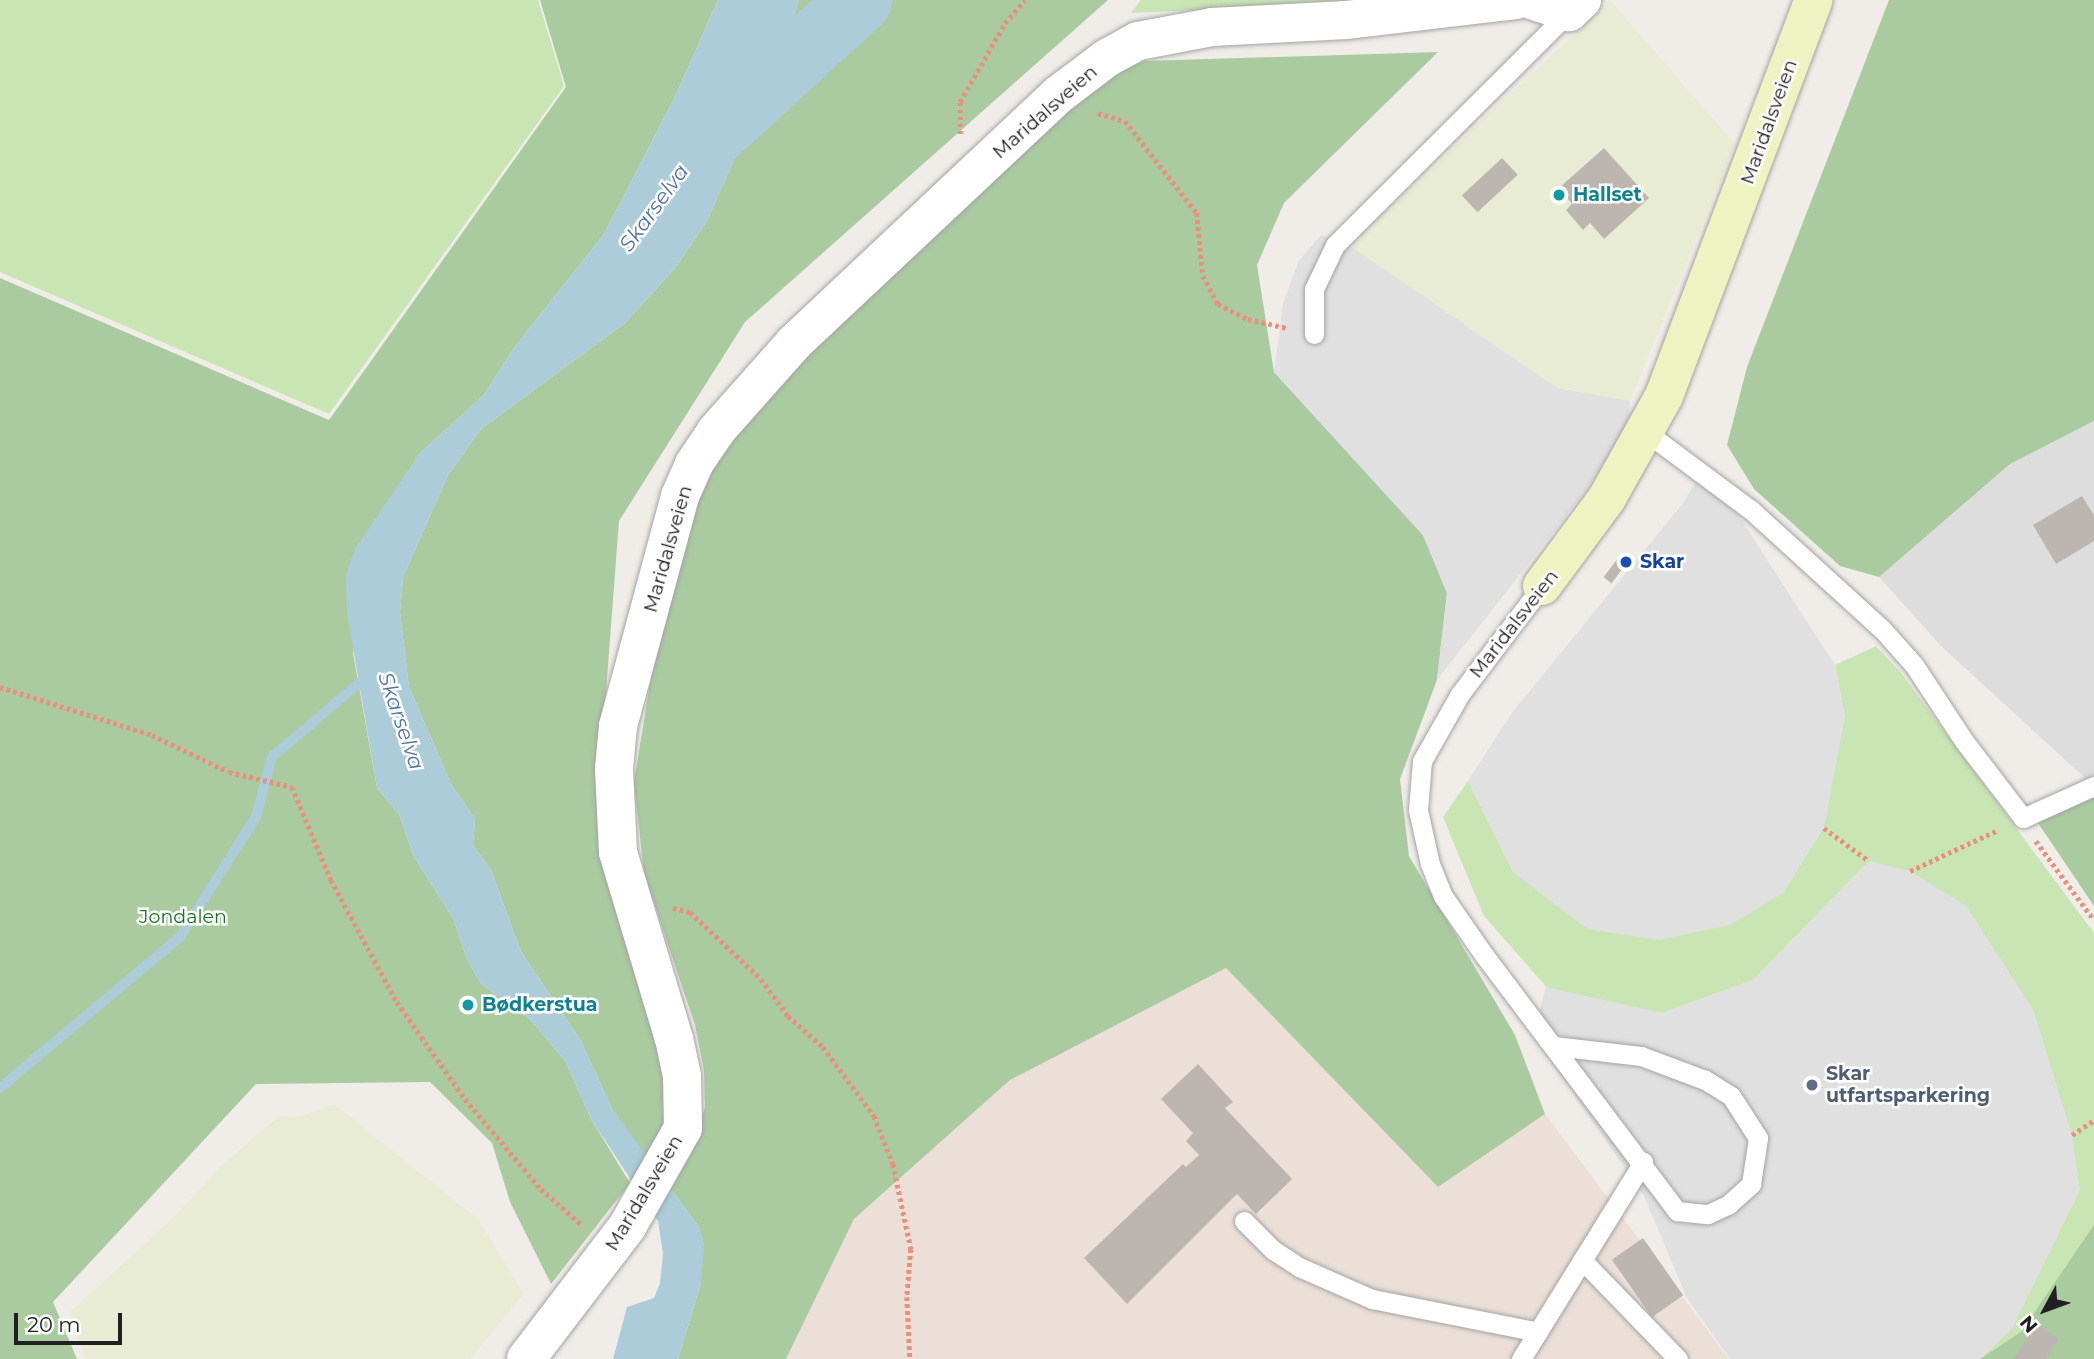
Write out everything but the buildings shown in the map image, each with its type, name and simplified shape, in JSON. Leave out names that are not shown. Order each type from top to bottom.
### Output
[{"type":"street","name":"Maridalsveien","points":[[526,1359],[619,1239],[670,1153],[685,1111],[682,1076],[652,959],[631,900],[613,815],[618,726],[680,496],[694,464],[764,372],[1058,95],[1107,58],[1166,33],[1347,20],[1516,0]]},
{"type":"street","points":[[1531,0],[1575,6]]},
{"type":"street","name":"Maridalsveien","points":[[1542,586],[1585,531],[1646,432],[1685,346],[1814,0]]},
{"type":"lane","points":[[1314,334],[1314,289],[1335,245],[1575,6]]},
{"type":"lane","points":[[1646,432],[1789,542],[1882,629],[1914,665],[1964,741],[2023,818],[2094,786]]},
{"type":"lane","name":"Maridalsveien","points":[[1542,586],[1460,694],[1422,761],[1418,810],[1421,835],[1443,896],[1554,1046],[1643,1162],[1677,1211],[1708,1214],[1729,1204],[1751,1184],[1758,1138],[1731,1096],[1705,1080],[1642,1056],[1554,1046]]},
{"type":"lane","points":[[1521,1359],[1643,1162]]},
{"type":"lane","points":[[1244,1222],[1273,1250],[1300,1267],[1372,1299],[1538,1332]]},
{"type":"lane","points":[[1582,1260],[1678,1359]]},
{"type":"path","points":[[959,190],[960,102],[1005,23],[1024,0]]},
{"type":"path","points":[[1058,95],[1074,106],[1125,121],[1153,155],[1197,214],[1203,275],[1218,304],[1248,319],[1314,334]]},
{"type":"path","points":[[0,688],[152,735],[202,761],[248,777],[277,781],[292,787],[331,880],[397,1002],[465,1099],[541,1189],[619,1239]]},
{"type":"path","points":[[1910,871],[2023,818],[2094,920]]},
{"type":"path","points":[[1824,828],[1869,861]]},
{"type":"path","points":[[631,900],[690,912],[823,1047],[874,1116],[894,1164],[911,1250],[907,1297],[910,1359]]},
{"type":"path","points":[[2072,1135],[2094,1120]]},
{"type":"shaded area","points":[[1321,235],[1349,245],[1557,388],[1630,401],[1629,426],[1588,488],[1437,680],[1447,593],[1423,535],[1274,372],[1283,304],[1298,262]]},
{"type":"shaded area","points":[[2094,421],[2094,776],[2087,780],[1941,646],[1879,577],[2010,464]]},
{"type":"shaded area","points":[[1706,465],[1835,665],[1845,717],[1824,828],[1783,893],[1730,925],[1659,940],[1587,929],[1513,872],[1468,781],[1511,714],[1683,503]]},
{"type":"shaded area","name":"Skar utfartsparkering","points":[[1869,861],[1910,871],[1966,906],[2033,1009],[2072,1135],[2080,1190],[2013,1327],[1980,1359],[1730,1359],[1687,1298],[1644,1196],[1533,1035],[1546,987],[1662,1013],[1753,980]]},
{"type":"shaded area","points":[[1226,968],[1438,1187],[1545,1114],[1729,1359],[786,1359],[854,1219],[1010,1080]]},
{"type":"green space","points":[[0,0],[538,0],[564,86],[329,414],[0,272]]},
{"type":"green space","name":"Jondalen","points":[[540,0],[718,0],[675,97],[604,234],[514,348],[483,396],[420,453],[381,513],[353,653],[377,788],[399,814],[413,855],[454,920],[467,959],[481,984],[529,1018],[566,1062],[591,1119],[630,1183],[551,1284],[510,1202],[492,1143],[430,1082],[256,1084],[53,1302],[77,1359],[0,1359],[0,278],[329,420],[566,87]]},
{"type":"green space","points":[[799,0],[1108,0],[745,322],[619,521],[599,784],[668,1079],[663,1126],[646,1158],[612,1109],[581,1041],[521,952],[491,870],[473,845],[475,819],[452,786],[409,687],[400,612],[403,577],[448,475],[481,429],[625,323],[675,268],[707,221],[785,43]]},
{"type":"green space","points":[[1141,0],[1414,0],[1131,13]]},
{"type":"green space","name":"Hallset","points":[[1610,0],[1735,144],[1630,401],[1557,388],[1349,245]]},
{"type":"green space","points":[[1889,0],[2094,0],[2094,421],[2010,464],[1879,577],[1840,566],[1754,489],[1727,445],[1747,367]]},
{"type":"green space","points":[[1438,52],[1284,203],[1257,265],[1274,372],[1423,535],[1447,593],[1437,680],[1400,779],[1409,856],[1515,1035],[1545,1114],[1438,1187],[1226,968],[1010,1080],[854,1219],[786,1359],[678,1359],[701,1283],[699,1227],[671,1189],[692,1151],[705,1107],[704,1071],[695,1025],[644,873],[634,782],[673,542],[758,386],[1059,99],[1144,61]]},
{"type":"green space","points":[[1876,646],[1901,673],[2094,933],[2094,1359],[1980,1359],[2013,1327],[1869,861],[1753,980],[1662,1013],[1549,990],[1484,916],[1443,817],[1468,781],[1513,872],[1845,717],[1835,665]]},
{"type":"green space","points":[[2094,794],[2094,906],[2026,805]]},
{"type":"green space","points":[[334,1104],[478,1219],[524,1294],[470,1359],[85,1359],[70,1312],[174,1217],[223,1164],[279,1116],[298,1117]]},
{"type":"green space","points":[[2094,1225],[2094,1359],[1980,1359],[2021,1332]]},
{"type":"water","name":"Skarselva","points":[[718,0],[799,0],[785,43],[707,221],[675,268],[625,323],[481,429],[448,475],[403,577],[400,612],[409,687],[452,786],[475,819],[473,845],[491,870],[521,952],[581,1041],[612,1109],[699,1227],[704,1244],[701,1283],[678,1359],[613,1359],[627,1307],[654,1298],[660,1283],[663,1254],[658,1221],[591,1119],[566,1062],[529,1018],[481,984],[467,959],[454,920],[413,855],[399,814],[377,788],[347,613],[346,575],[355,549],[420,453],[483,396],[514,348],[604,234],[675,97]]},
{"type":"waterway","points":[[702,144],[859,0]]},
{"type":"waterway","name":"Skarselva","points":[[0,1088],[180,937],[256,817],[272,757],[370,674]]},
{"type":"place","name":"Hallset","points":[[1559,195]]},
{"type":"place","name":"Skar","points":[[1626,562]]},
{"type":"place","name":"Bødkerstua","points":[[468,1005]]},
{"type":"place","name":"Skar utfartsparkering","points":[[1812,1085]]}]
